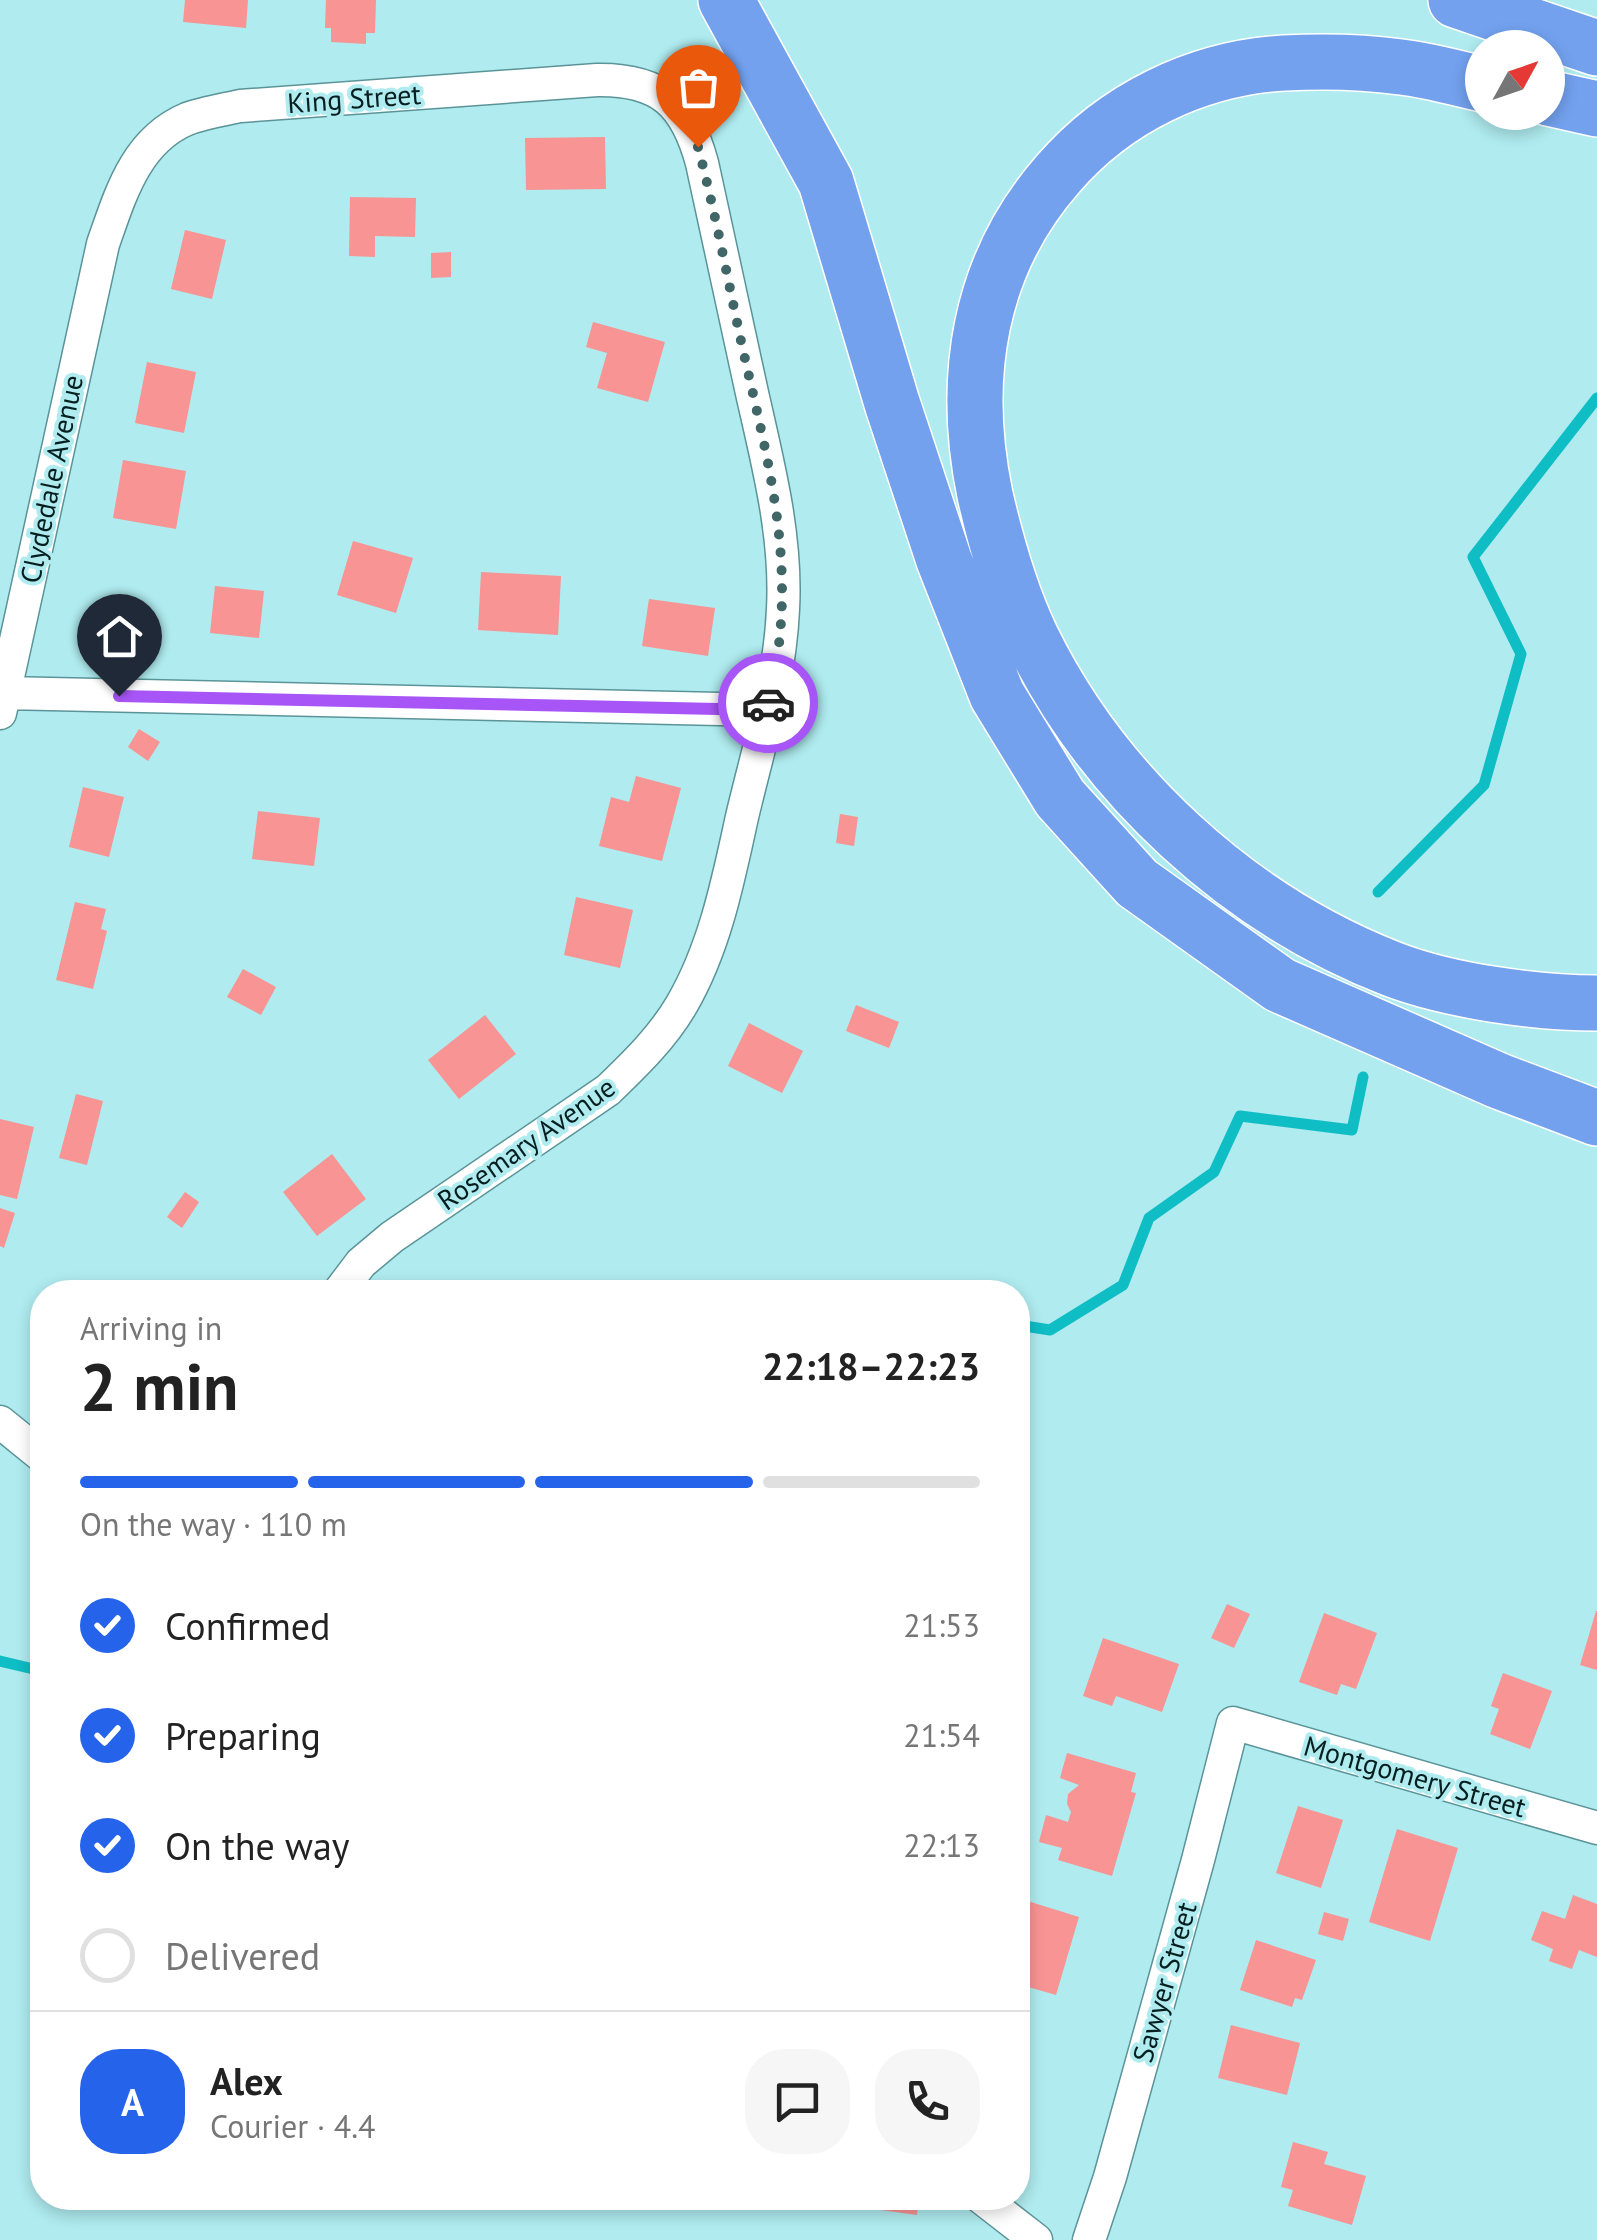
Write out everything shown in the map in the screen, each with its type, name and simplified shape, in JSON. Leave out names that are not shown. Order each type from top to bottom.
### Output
[{"type":"highway","points":[[726,0],[826,182],[944,560],[997,695],[1060,798],[1137,883],[1280,985],[1500,1081],[1597,1118]]},
{"type":"highway","points":[[1456,0],[1597,48]]},
{"type":"highway","points":[[1465,80],[1400,67],[1282,63],[1200,80],[1142,104],[1102,132],[1044,189],[1020,228],[993,287],[977,349],[975,438],[993,530],[1031,636],[1093,741],[1178,833],[1225,873],[1278,910],[1335,944],[1395,970],[1496,994],[1597,1003]]},
{"type":"highway","points":[[1565,102],[1597,109]]},
{"type":"street","name":"King Street","points":[[103,244],[124,186],[146,148],[185,120],[210,112],[240,106],[597,80],[642,85],[674,103]]},
{"type":"street","name":"Rosemary Avenue","points":[[348,1280],[361,1262],[392,1236],[608,1090],[638,1060],[682,1004],[723,902],[776,673],[784,607],[778,511],[702,163],[692,130],[674,103]]},
{"type":"street","name":"Clydedale Avenue","points":[[2,703],[103,244]]},
{"type":"street","points":[[2,703],[767,710]]},
{"type":"street","points":[[0,1422],[30,1446]]},
{"type":"street","name":"Montgomery Street","points":[[1233,1723],[1597,1828]]},
{"type":"street","name":"Sawyer Street","points":[[1088,2240],[1120,2140],[1233,1723]]},
{"type":"street","points":[[997,2210],[1036,2240]]},
{"type":"building","points":[[185,0],[248,0],[246,28],[183,22]]},
{"type":"building","points":[[326,0],[376,0],[375,33],[366,33],[366,44],[331,42],[331,28],[325,28]]},
{"type":"building","points":[[605,137],[606,189],[526,190],[525,138]]},
{"type":"building","points":[[350,197],[416,198],[415,237],[375,236],[375,257],[349,256]]},
{"type":"building","points":[[185,230],[226,240],[212,299],[171,289]]},
{"type":"building","points":[[451,252],[451,277],[431,278],[431,253]]},
{"type":"building","points":[[593,322],[665,342],[648,402],[597,388],[607,353],[586,347]]},
{"type":"building","points":[[147,362],[196,372],[184,433],[135,423]]},
{"type":"building","points":[[123,460],[186,471],[176,529],[113,518]]},
{"type":"building","points":[[353,541],[413,558],[396,613],[337,595]]},
{"type":"building","points":[[481,572],[561,576],[558,635],[478,630]]},
{"type":"building","points":[[215,586],[264,591],[259,638],[210,633]]},
{"type":"building","points":[[649,599],[715,608],[708,656],[642,646]]},
{"type":"building","points":[[139,729],[160,742],[148,761],[128,747]]},
{"type":"building","points":[[636,776],[681,788],[662,861],[599,846],[611,797],[629,802]]},
{"type":"building","points":[[83,787],[124,797],[109,857],[69,847]]},
{"type":"building","points":[[258,811],[320,818],[314,866],[252,859]]},
{"type":"building","points":[[840,814],[858,817],[854,846],[836,843]]},
{"type":"building","points":[[576,897],[633,910],[620,968],[564,955]]},
{"type":"building","points":[[75,902],[106,909],[101,929],[107,931],[93,989],[56,980]]},
{"type":"building","points":[[243,969],[276,987],[261,1015],[227,997]]},
{"type":"building","points":[[856,1005],[899,1022],[889,1048],[846,1031]]},
{"type":"building","points":[[485,1015],[516,1054],[459,1099],[428,1060]]},
{"type":"building","points":[[749,1023],[803,1051],[782,1093],[728,1066]]},
{"type":"building","points":[[76,1094],[103,1101],[87,1165],[59,1158]]},
{"type":"building","points":[[0,1119],[34,1127],[17,1199],[0,1195]]},
{"type":"building","points":[[332,1154],[366,1199],[317,1236],[283,1192]]},
{"type":"building","points":[[185,1192],[199,1202],[182,1228],[167,1217]]},
{"type":"building","points":[[0,1208],[15,1213],[4,1248],[0,1246]]},
{"type":"building","points":[[1227,1604],[1250,1614],[1234,1648],[1211,1638]]},
{"type":"building","points":[[1597,1611],[1597,1670],[1580,1665]]},
{"type":"building","points":[[1324,1613],[1377,1633],[1356,1689],[1341,1684],[1337,1695],[1299,1682]]},
{"type":"building","points":[[1103,1638],[1179,1664],[1162,1712],[1116,1696],[1112,1706],[1083,1696]]},
{"type":"building","points":[[1503,1673],[1552,1691],[1530,1749],[1490,1734],[1499,1709],[1491,1706]]},
{"type":"building","points":[[1067,1753],[1136,1773],[1131,1792],[1136,1793],[1112,1876],[1058,1860],[1062,1848],[1039,1842],[1046,1815],[1068,1822],[1068,1794],[1079,1785],[1060,1778]]},
{"type":"building","points":[[1298,1806],[1343,1820],[1321,1888],[1276,1873]]},
{"type":"building","points":[[1397,1829],[1458,1848],[1430,1941],[1369,1922]]},
{"type":"building","points":[[1573,1895],[1597,1904],[1597,1957],[1579,1950],[1572,1969],[1549,1961],[1553,1949],[1531,1940],[1542,1911],[1565,1919]]},
{"type":"building","points":[[1030,1902],[1079,1917],[1056,1995],[1030,1987]]},
{"type":"building","points":[[1324,1912],[1349,1919],[1343,1941],[1318,1934]]},
{"type":"building","points":[[1256,1940],[1316,1960],[1302,2000],[1295,1998],[1292,2007],[1240,1990]]},
{"type":"building","points":[[1231,2025],[1300,2043],[1287,2095],[1218,2078]]},
{"type":"building","points":[[1293,2142],[1328,2152],[1324,2164],[1366,2176],[1352,2225],[1288,2206],[1293,2190],[1281,2187]]},
{"type":"building","points":[[881,2210],[918,2210],[917,2215]]},
{"type":"waterway","points":[[1378,892],[1484,785],[1521,654],[1473,557],[1597,398]]},
{"type":"waterway","points":[[1030,1327],[1050,1330],[1123,1285],[1149,1218],[1214,1172],[1240,1116],[1352,1130],[1363,1077]]},
{"type":"waterway","points":[[0,1661],[30,1668]]},
{"type":"way so far","points":[[698,147],[778,511],[784,607],[768,703]]},
{"type":"route","points":[[119,696],[767,710],[768,703]]}]
